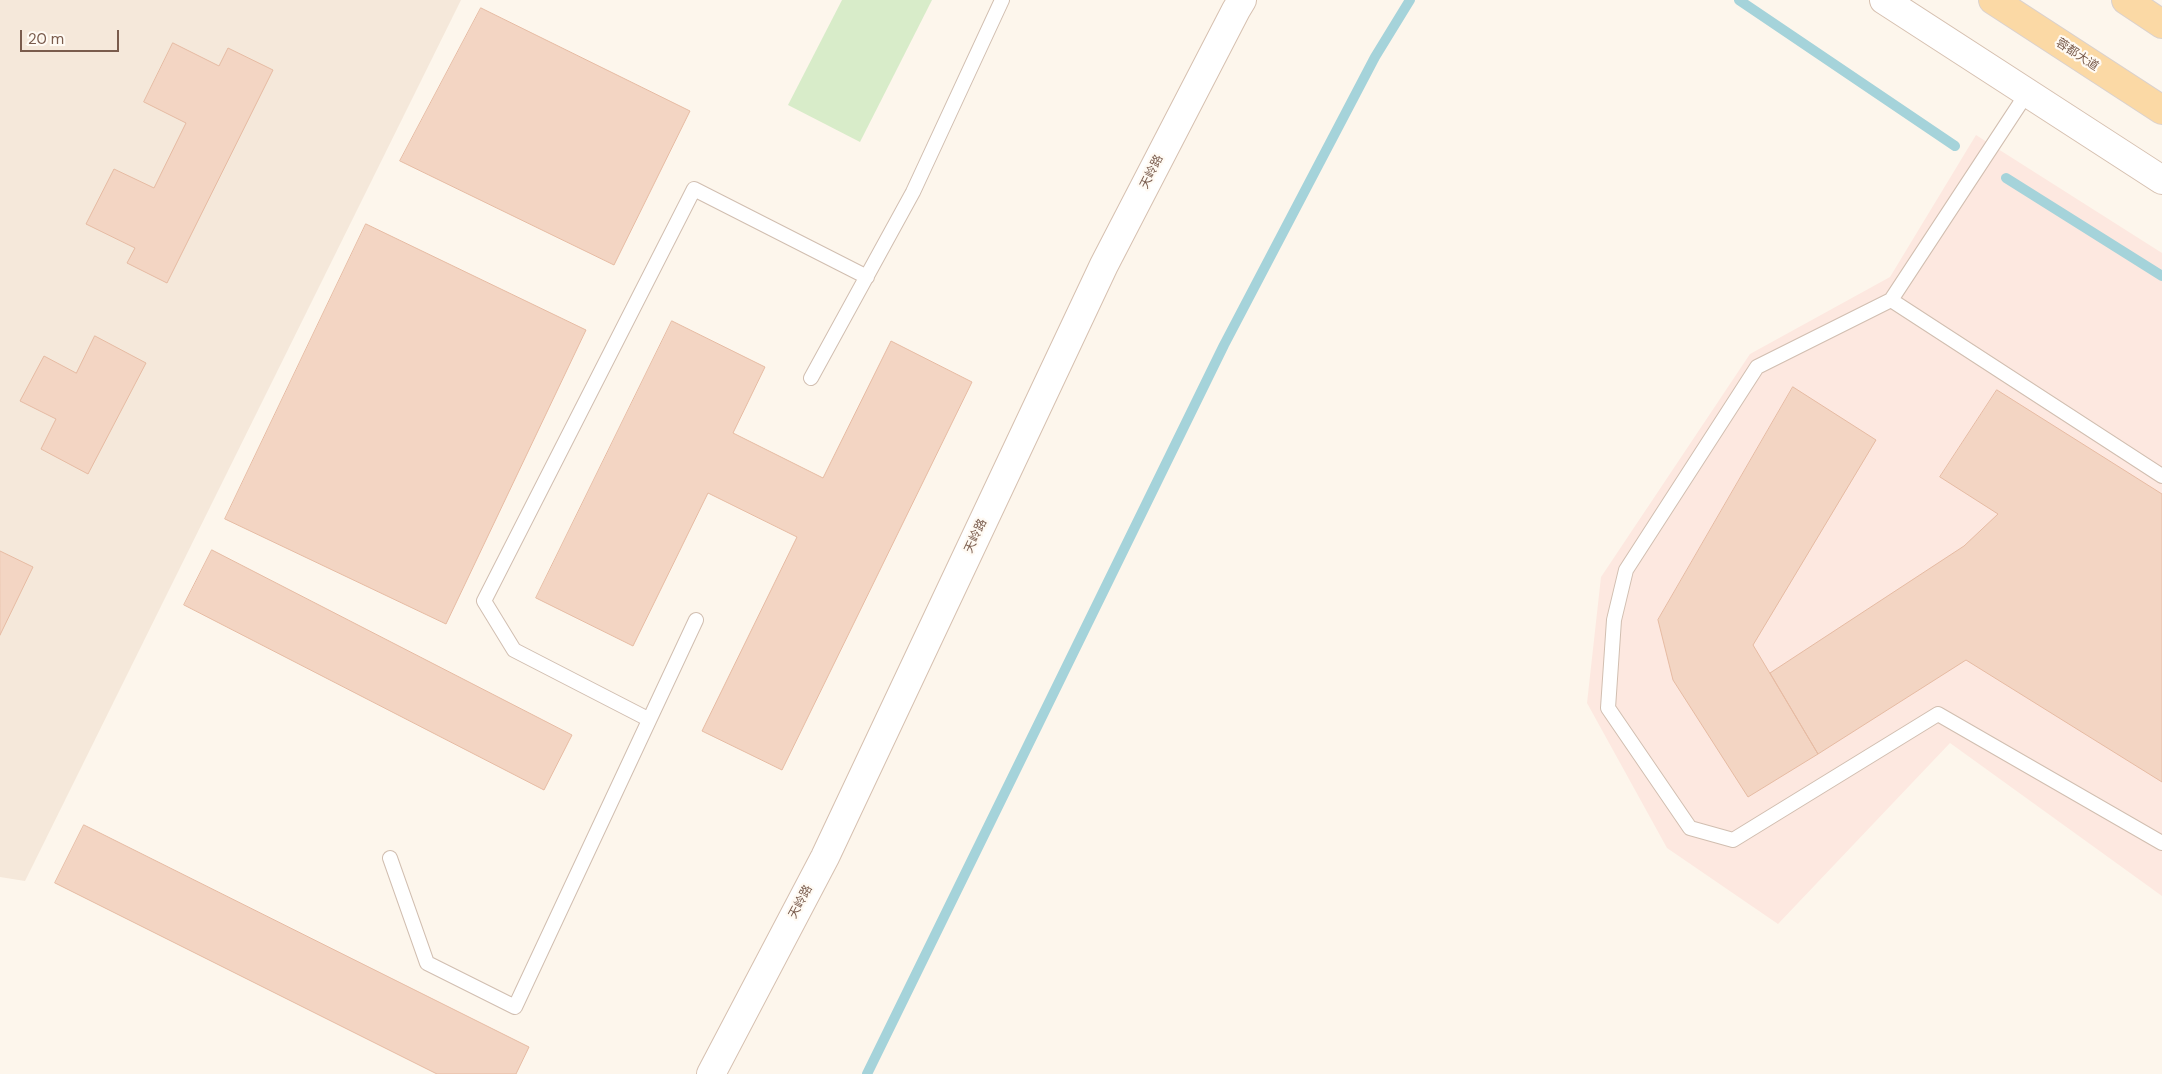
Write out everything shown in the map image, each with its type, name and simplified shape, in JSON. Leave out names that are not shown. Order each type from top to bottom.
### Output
[{"type":"main road","name":"蓉都大道","points":[[1993,0],[2162,110]]},
{"type":"main road","points":[[2126,0],[2162,24]]},
{"type":"street","name":"天岭路","points":[[711,1074],[825,857],[1104,265],[1242,0]]},
{"type":"street","points":[[1884,0],[2162,180]]},
{"type":"lane","points":[[811,378],[913,192],[1002,0]]},
{"type":"lane","points":[[2027,93],[1891,300],[1757,367],[1626,570],[1614,620],[1608,708],[1690,828],[1733,840],[1938,714],[2162,842]]},
{"type":"lane","points":[[648,719],[514,650],[484,601],[694,189],[867,277]]},
{"type":"lane","points":[[1891,300],[2162,476]]},
{"type":"lane","points":[[390,858],[427,963],[515,1007],[648,719],[696,620]]},
{"type":"shaded area","points":[[0,0],[461,0],[25,881],[0,877]]},
{"type":"shaded area","points":[[1976,135],[2162,253],[2162,896],[1950,743],[1778,924],[1667,848],[1587,703],[1601,577],[1750,354],[1890,277]]},
{"type":"green space","points":[[842,0],[932,0],[860,142],[788,105]]},
{"type":"building","points":[[481,8],[690,111],[614,265],[400,161]]},
{"type":"building","points":[[173,43],[219,66],[228,48],[273,70],[167,283],[127,263],[135,248],[86,224],[114,169],[154,188],[186,123],[144,102]]},
{"type":"building","points":[[366,224],[586,330],[446,624],[225,519]]},
{"type":"building","points":[[672,321],[765,367],[733,433],[823,478],[891,341],[972,382],[782,770],[702,731],[797,537],[708,493],[633,646],[536,598]]},
{"type":"building","points":[[95,336],[146,363],[88,474],[41,449],[56,419],[20,401],[44,356],[76,373]]},
{"type":"building","points":[[1793,387],[1876,440],[1753,645],[1818,754],[1748,797],[1673,680],[1658,620]]},
{"type":"building","points":[[1997,390],[2162,494],[2162,782],[1966,660],[1818,754],[1770,673],[1964,546],[1998,514],[1940,477]]},
{"type":"building","points":[[212,550],[572,735],[544,790],[184,605]]},
{"type":"building","points":[[0,551],[33,567],[0,635]]},
{"type":"building","points":[[84,825],[529,1047],[516,1074],[437,1074],[55,883]]},
{"type":"waterway","points":[[867,1074],[1224,345],[1375,57],[1410,0]]},
{"type":"waterway","points":[[1739,0],[1955,146]]},
{"type":"waterway","points":[[2006,178],[2162,276]]}]
